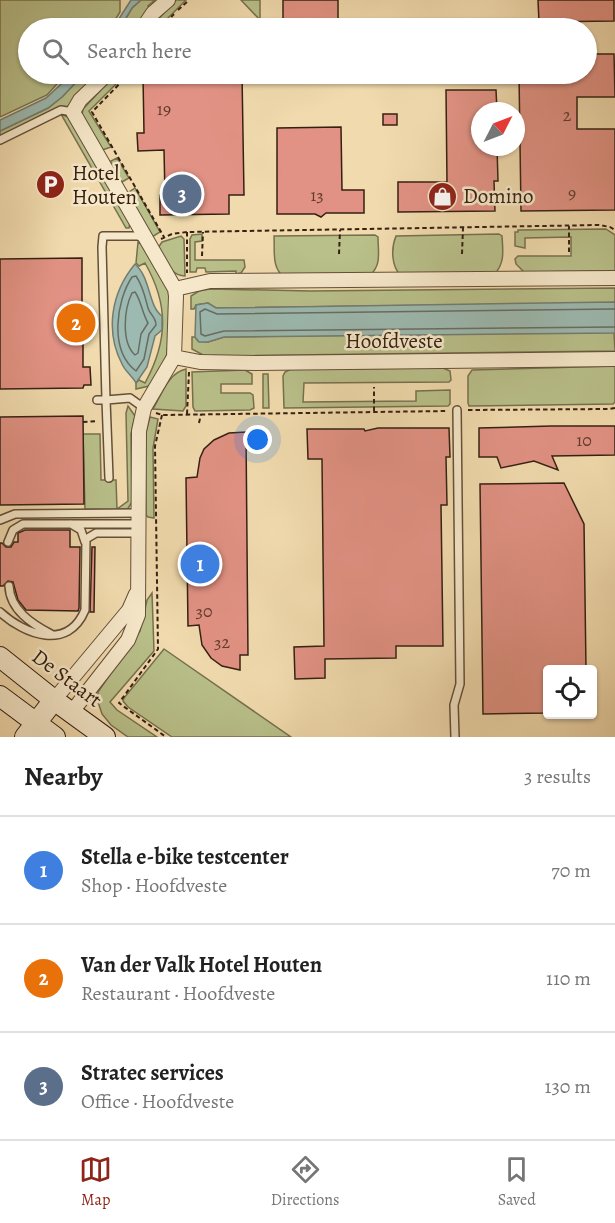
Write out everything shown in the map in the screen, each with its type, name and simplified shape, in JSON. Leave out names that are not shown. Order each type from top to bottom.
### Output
[{"type":"main road","name":"De Staart","points":[[2,658],[105,737]]},
{"type":"main road","points":[[0,696],[31,730],[54,737],[71,713]]},
{"type":"main road","points":[[31,730],[54,700]]},
{"type":"street","points":[[150,18],[168,0]]},
{"type":"street","points":[[71,713],[128,640],[138,615],[140,574],[138,444],[144,408],[174,357],[176,307],[175,289],[73,112],[80,100],[96,84]]},
{"type":"street","points":[[175,289],[210,281],[615,278]]},
{"type":"street","name":"Hoofdveste","points":[[174,357],[200,363],[615,359]]},
{"type":"street","points":[[54,700],[129,609],[136,595],[140,574]]},
{"type":"lane","points":[[0,140],[61,110],[73,112]]},
{"type":"lane","points":[[109,478],[100,235],[138,236],[147,240]]},
{"type":"lane","points":[[97,400],[130,398],[144,408]]},
{"type":"lane","points":[[455,737],[454,705],[460,684],[457,410]]},
{"type":"lane","points":[[0,520],[15,514],[139,524]]},
{"type":"lane","points":[[0,612],[20,627],[32,632],[55,636],[61,635],[81,619],[85,610],[85,542],[81,530],[69,523]]},
{"type":"lane","points":[[8,542],[10,533],[19,525],[139,524]]},
{"type":"lane","points":[[85,542],[96,533],[139,524]]},
{"type":"lane","points":[[9,586],[10,597],[17,609],[32,622],[55,636]]},
{"type":"path","points":[[171,18],[189,0]]},
{"type":"path","points":[[119,84],[92,112],[164,237]]},
{"type":"path","points":[[147,240],[158,241],[180,233],[203,232],[599,225],[615,230]]},
{"type":"path","points":[[569,226],[569,252]]},
{"type":"path","points":[[462,228],[462,254]]},
{"type":"path","points":[[339,254],[340,230]]},
{"type":"path","points":[[202,256],[203,232]]},
{"type":"path","points":[[374,387],[374,412]]},
{"type":"path","points":[[83,422],[97,422],[97,400]]},
{"type":"path","points":[[166,737],[119,702],[158,649],[155,446],[162,415],[608,410],[615,408]]},
{"type":"path","points":[[199,423],[201,414]]},
{"type":"green space","points":[[0,0],[120,0],[120,12],[116,18],[18,18],[18,84],[57,84],[47,95],[0,117]]},
{"type":"green space","points":[[141,0],[155,0],[148,6],[150,9],[143,18],[126,18]]},
{"type":"green space","points":[[176,0],[186,0],[168,18],[159,18]]},
{"type":"green space","points":[[241,0],[260,0],[260,18]]},
{"type":"green space","points":[[74,84],[89,84],[67,107],[0,137],[0,131],[48,108]]},
{"type":"green space","points":[[107,84],[116,84],[89,111],[111,147],[102,150],[82,116],[83,109]]},
{"type":"green space","points":[[61,114],[68,117],[130,223],[129,228],[126,228]]},
{"type":"green space","points":[[117,158],[129,178],[122,182],[110,166],[111,161]]},
{"type":"green space","points":[[135,188],[160,232],[152,237],[128,196],[129,192]]},
{"type":"green space","points":[[606,229],[615,235],[615,271],[524,272],[516,264],[515,259],[518,256],[571,256],[571,237],[525,238],[525,248],[515,246],[515,232],[518,230]]},
{"type":"green space","points":[[202,234],[202,241],[195,242],[195,260],[244,260],[245,267],[241,273],[236,274],[236,271],[206,272],[205,268],[197,268],[196,272],[190,272],[190,239],[192,235]]},
{"type":"green space","points":[[499,234],[502,236],[503,257],[494,275],[401,276],[395,267],[393,246],[396,236]]},
{"type":"green space","points":[[375,235],[378,237],[378,258],[376,268],[369,276],[285,278],[276,264],[274,236]]},
{"type":"green space","points":[[181,236],[184,239],[185,276],[172,270],[158,248],[162,242]]},
{"type":"green space","points":[[138,242],[144,246],[169,288],[169,311],[166,357],[149,386],[136,389],[136,383],[139,380],[145,383],[153,368],[163,323],[162,308],[153,278],[145,263],[139,266],[136,263]]},
{"type":"green space","points":[[615,288],[615,302],[613,303],[216,308],[208,303],[196,305],[194,309],[191,309],[191,296],[199,291],[210,289],[311,291]]},
{"type":"green space","points":[[614,332],[615,351],[209,356],[192,349],[192,337],[198,341],[208,342],[224,337]]},
{"type":"green space","points":[[615,366],[615,402],[613,404],[469,406],[468,403],[468,376],[472,370]]},
{"type":"green space","points":[[443,368],[450,371],[451,380],[449,382],[304,383],[303,402],[416,401],[416,391],[450,390],[448,406],[284,408],[283,376],[291,369]]},
{"type":"green space","points":[[186,369],[186,406],[183,411],[153,409],[170,379]]},
{"type":"green space","points":[[245,370],[252,374],[252,384],[221,384],[221,393],[250,393],[253,395],[254,408],[195,411],[192,372]]},
{"type":"green space","points":[[263,374],[268,374],[269,408],[263,408]]},
{"type":"green space","points":[[128,406],[135,416],[131,434],[132,502],[127,510],[85,509],[83,434],[100,434],[101,480],[116,480],[117,509],[128,501],[126,413]]},
{"type":"green space","points":[[150,417],[158,419],[153,448],[154,518],[146,515],[145,436]]},
{"type":"green space","points":[[152,593],[154,651],[110,702],[117,710],[157,737],[128,737],[111,725],[102,714],[98,692],[140,631],[147,600]]},
{"type":"green space","points":[[164,649],[291,737],[172,737],[128,707],[123,701],[124,698]]},
{"type":"water","points":[[131,0],[141,0],[126,18],[119,18]]},
{"type":"water","points":[[61,84],[74,84],[48,108],[0,131],[0,120],[46,98]]},
{"type":"water","points":[[135,264],[144,277],[154,306],[162,316],[162,330],[155,336],[147,367],[136,383],[123,367],[113,339],[112,326],[113,312],[120,287]]},
{"type":"water","points":[[615,302],[615,333],[224,337],[208,342],[199,342],[195,337],[196,305],[208,303],[216,308]]},
{"type":"building","points":[[283,0],[338,0],[338,18],[283,18]]},
{"type":"building","points":[[538,0],[614,0],[614,21],[597,21],[597,18],[539,18]]},
{"type":"building","points":[[597,54],[614,54],[615,97],[577,97],[577,129],[615,129],[615,210],[521,211],[520,156],[525,156],[525,102],[519,102],[519,84],[597,84]]},
{"type":"building","points":[[143,84],[242,84],[244,195],[229,195],[229,214],[160,215],[160,195],[165,195],[164,150],[138,151],[137,133],[144,133]]},
{"type":"building","points":[[446,90],[496,90],[497,102],[471,102],[471,156],[497,156],[498,181],[494,181],[495,211],[398,212],[398,182],[447,182]]},
{"type":"building","points":[[383,114],[397,114],[397,125],[383,125]]},
{"type":"building","points":[[341,127],[342,190],[364,190],[364,213],[326,213],[321,217],[315,214],[277,214],[277,128]]},
{"type":"building","points":[[82,258],[82,312],[87,312],[89,323],[87,334],[83,334],[83,367],[90,367],[91,385],[84,385],[83,388],[0,389],[0,259]]},
{"type":"building","points":[[83,416],[84,504],[0,505],[0,417]]},
{"type":"building","points":[[615,426],[615,455],[552,456],[558,470],[534,461],[501,468],[497,457],[479,457],[479,428]]},
{"type":"building","points":[[378,428],[449,428],[450,457],[446,457],[447,505],[441,505],[443,646],[396,646],[396,658],[325,659],[325,678],[295,679],[294,647],[324,646],[322,459],[308,459],[307,429],[364,429],[365,431]]},
{"type":"building","points":[[246,432],[248,655],[240,655],[240,670],[222,666],[211,658],[202,645],[199,625],[188,626],[186,478],[197,477],[204,449],[214,440],[229,433]]},
{"type":"building","points":[[564,483],[584,524],[586,665],[543,665],[543,713],[483,714],[480,484]]},
{"type":"building","points":[[25,530],[70,530],[70,547],[80,547],[78,611],[26,610],[18,600],[13,582],[8,581],[0,586],[0,543],[11,547],[14,542],[18,542],[18,533]]},
{"type":"building","points":[[92,547],[95,547],[94,612],[90,612]]},
{"type":"place","name":"Hotel Houten","points":[[51,185]]},
{"type":"place","name":"Stratec services","points":[[182,194]]},
{"type":"place","name":"Domino","points":[[442,196]]},
{"type":"place","name":"Van der Valk Hotel Houten","points":[[76,323]]},
{"type":"place","name":"Stella e-bike testcenter","points":[[200,564]]}]
